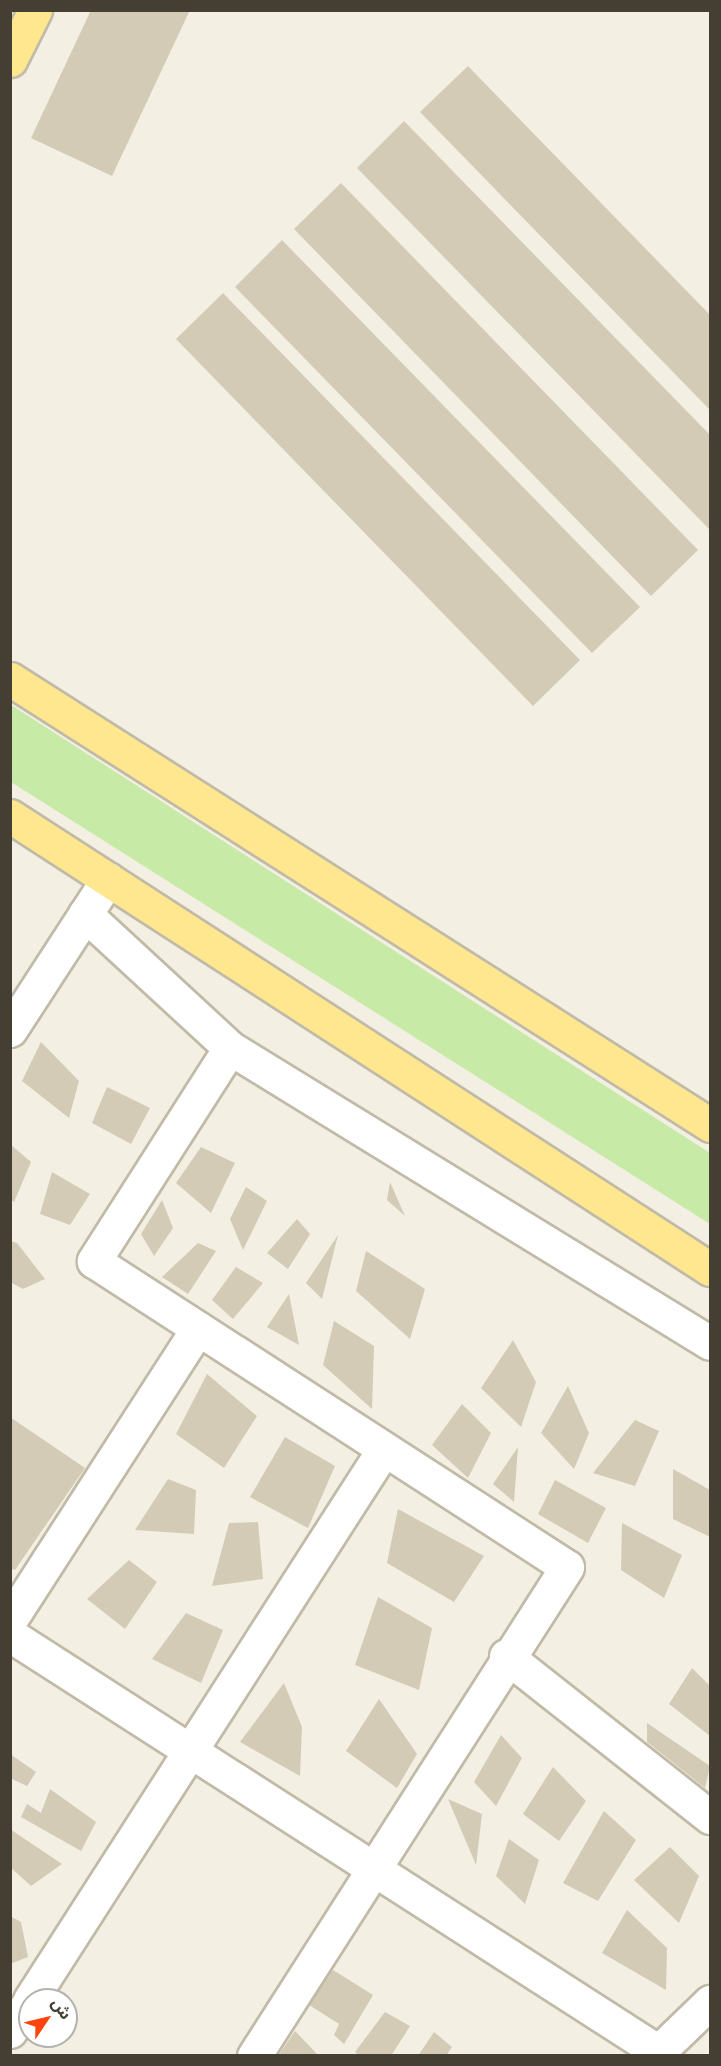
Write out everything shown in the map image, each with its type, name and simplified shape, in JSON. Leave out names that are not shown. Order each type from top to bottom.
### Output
[{"type":"main road","points":[[10,60],[34,10]]},
{"type":"main road","points":[[10,679],[711,1125]]},
{"type":"main road","points":[[10,816],[711,1269]]},
{"type":"street","points":[[10,1030],[108,879]]},
{"type":"street","points":[[85,914],[230,1048],[711,1343]]},
{"type":"street","points":[[230,1048],[94,1261],[567,1567],[506,1656],[374,1869],[254,2055]]},
{"type":"street","points":[[10,1620],[198,1328]]},
{"type":"street","points":[[38,1988],[384,1449]]},
{"type":"street","points":[[10,1635],[656,2053],[711,2002]]},
{"type":"street","points":[[506,1656],[711,1816]]},
{"type":"green space","points":[[11,705],[710,1153],[710,1224],[11,782]]},
{"type":"building","points":[[91,10],[190,10],[112,176],[31,138]]},
{"type":"building","points":[[468,66],[710,315],[710,410],[420,112]]},
{"type":"building","points":[[404,121],[710,435],[710,530],[357,168]]},
{"type":"building","points":[[341,183],[698,550],[651,596],[294,229]]},
{"type":"building","points":[[282,240],[640,607],[592,653],[235,287]]},
{"type":"building","points":[[223,293],[580,660],[533,706],[176,339]]},
{"type":"building","points":[[41,1042],[79,1081],[69,1118],[22,1081]]},
{"type":"building","points":[[107,1087],[150,1108],[131,1144],[92,1123]]},
{"type":"building","points":[[10,1144],[31,1162],[14,1202],[10,1199]]},
{"type":"building","points":[[201,1147],[235,1163],[211,1213],[176,1183]]},
{"type":"building","points":[[52,1172],[90,1194],[70,1225],[40,1214]]},
{"type":"building","points":[[390,1182],[405,1216],[387,1200]]},
{"type":"building","points":[[246,1187],[267,1201],[243,1250],[230,1219]]},
{"type":"building","points":[[162,1200],[173,1228],[154,1256],[141,1234]]},
{"type":"building","points":[[297,1219],[310,1234],[288,1269],[267,1253]]},
{"type":"building","points":[[338,1235],[322,1299],[306,1283]]},
{"type":"building","points":[[10,1241],[17,1243],[45,1279],[23,1289],[10,1282]]},
{"type":"building","points":[[198,1243],[216,1251],[188,1294],[162,1277]]},
{"type":"building","points":[[366,1251],[425,1289],[410,1339],[356,1291]]},
{"type":"building","points":[[236,1267],[263,1283],[233,1319],[212,1300]]},
{"type":"building","points":[[289,1294],[299,1345],[267,1327]]},
{"type":"building","points":[[334,1321],[374,1346],[372,1409],[323,1365]]},
{"type":"building","points":[[513,1340],[536,1382],[521,1427],[481,1388]]},
{"type":"building","points":[[207,1374],[257,1416],[224,1468],[176,1434]]},
{"type":"building","points":[[568,1386],[589,1433],[574,1469],[541,1433]]},
{"type":"building","points":[[462,1404],[491,1433],[468,1478],[432,1445]]},
{"type":"building","points":[[10,1417],[85,1468],[15,1570],[10,1568]]},
{"type":"building","points":[[635,1420],[659,1431],[635,1486],[593,1473]]},
{"type":"building","points":[[285,1437],[335,1466],[308,1528],[250,1497]]},
{"type":"building","points":[[518,1447],[514,1502],[493,1484]]},
{"type":"building","points":[[673,1469],[710,1490],[710,1537],[673,1519]]},
{"type":"building","points":[[168,1479],[196,1490],[194,1534],[135,1530]]},
{"type":"building","points":[[555,1480],[606,1508],[588,1543],[538,1514]]},
{"type":"building","points":[[398,1509],[484,1556],[454,1602],[387,1563]]},
{"type":"building","points":[[258,1522],[263,1579],[212,1586],[229,1523]]},
{"type":"building","points":[[622,1523],[682,1555],[664,1598],[621,1570]]},
{"type":"building","points":[[129,1560],[157,1582],[125,1629],[87,1599]]},
{"type":"building","points":[[378,1597],[432,1628],[419,1690],[355,1665]]},
{"type":"building","points":[[186,1613],[223,1630],[201,1683],[152,1659]]},
{"type":"building","points":[[692,1668],[710,1686],[710,1736],[669,1704]]},
{"type":"building","points":[[284,1683],[302,1727],[300,1776],[240,1742]]},
{"type":"building","points":[[379,1699],[417,1754],[397,1788],[346,1751]]},
{"type":"building","points":[[647,1723],[710,1766],[705,1788],[647,1742]]},
{"type":"building","points":[[501,1735],[522,1758],[496,1806],[474,1782]]},
{"type":"building","points":[[10,1754],[36,1772],[27,1786],[10,1778]]},
{"type":"building","points":[[553,1767],[586,1801],[559,1841],[523,1814]]},
{"type":"building","points":[[50,1789],[96,1822],[81,1851],[21,1817],[27,1804],[41,1813]]},
{"type":"building","points":[[448,1799],[482,1814],[476,1865]]},
{"type":"building","points":[[604,1811],[636,1840],[598,1901],[563,1883]]},
{"type":"building","points":[[10,1829],[62,1864],[31,1886],[10,1867]]},
{"type":"building","points":[[509,1839],[539,1860],[525,1904],[496,1876]]},
{"type":"building","points":[[670,1847],[699,1876],[679,1923],[634,1880]]},
{"type":"building","points":[[627,1910],[667,1948],[666,1990],[602,1953]]},
{"type":"building","points":[[10,1916],[21,1922],[28,1957],[10,1964]]},
{"type":"building","points":[[333,1970],[373,1995],[344,2044],[334,2035],[339,2024],[306,2003]]},
{"type":"building","points":[[385,2012],[410,2026],[391,2056],[360,2056],[355,2052]]},
{"type":"building","points":[[295,2031],[317,2054],[316,2056],[278,2056]]},
{"type":"building","points":[[434,2032],[452,2047],[446,2056],[418,2056]]}]
